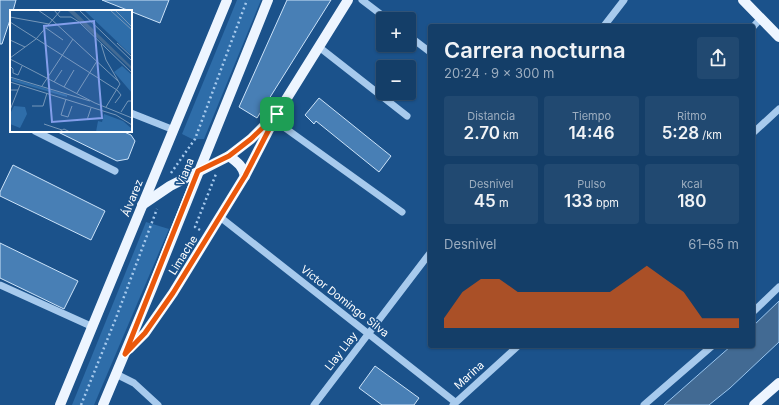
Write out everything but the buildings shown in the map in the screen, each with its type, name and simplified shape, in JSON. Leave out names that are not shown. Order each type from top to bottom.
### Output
[{"type":"main road","name":"Álvarez","points":[[60,405],[227,0]]},
{"type":"main road","name":"Viana","points":[[125,354],[268,0]]},
{"type":"main road","name":"Limache","points":[[103,405],[125,354],[145,333],[173,293],[245,176],[275,117],[348,0]]},
{"type":"main road","points":[[743,0],[779,37]]},
{"type":"main road","name":"Limache","points":[[142,206],[170,186],[229,156],[251,139],[275,117]]},
{"type":"main road","points":[[229,156],[241,166],[244,170],[245,176]]},
{"type":"main road","points":[[754,405],[779,383]]},
{"type":"street","points":[[362,0],[378,12]]},
{"type":"street","points":[[606,24],[624,0]]},
{"type":"street","points":[[755,24],[761,18]]},
{"type":"street","points":[[416,41],[428,50]]},
{"type":"street","points":[[319,47],[407,116]]},
{"type":"street","points":[[755,131],[779,109]]},
{"type":"street","points":[[132,112],[174,130]]},
{"type":"street","points":[[275,117],[402,212]]},
{"type":"street","points":[[37,132],[115,171]]},
{"type":"street","name":"Víctor Domingo Silva","points":[[220,217],[369,333],[454,404]]},
{"type":"street","name":"Llay Llay","points":[[314,405],[428,257]]},
{"type":"street","points":[[0,285],[93,327]]},
{"type":"street","points":[[755,310],[779,287]]},
{"type":"street","name":"Marina","points":[[454,404],[516,348]]},
{"type":"street","points":[[644,405],[710,348]]},
{"type":"street","points":[[116,374],[134,383],[158,405]]},
{"type":"shaded area","points":[[237,0],[261,0],[204,139],[192,139],[182,134]]},
{"type":"shaded area","points":[[146,222],[169,229],[94,405],[72,405]]},
{"type":"shaded area","points":[[779,301],[779,342],[730,388],[709,405],[664,405],[729,348],[755,348],[755,324]]},
{"type":"route","points":[[277,114],[245,176],[173,293],[145,333],[125,354],[198,171],[229,156],[251,139],[277,114]]}]
